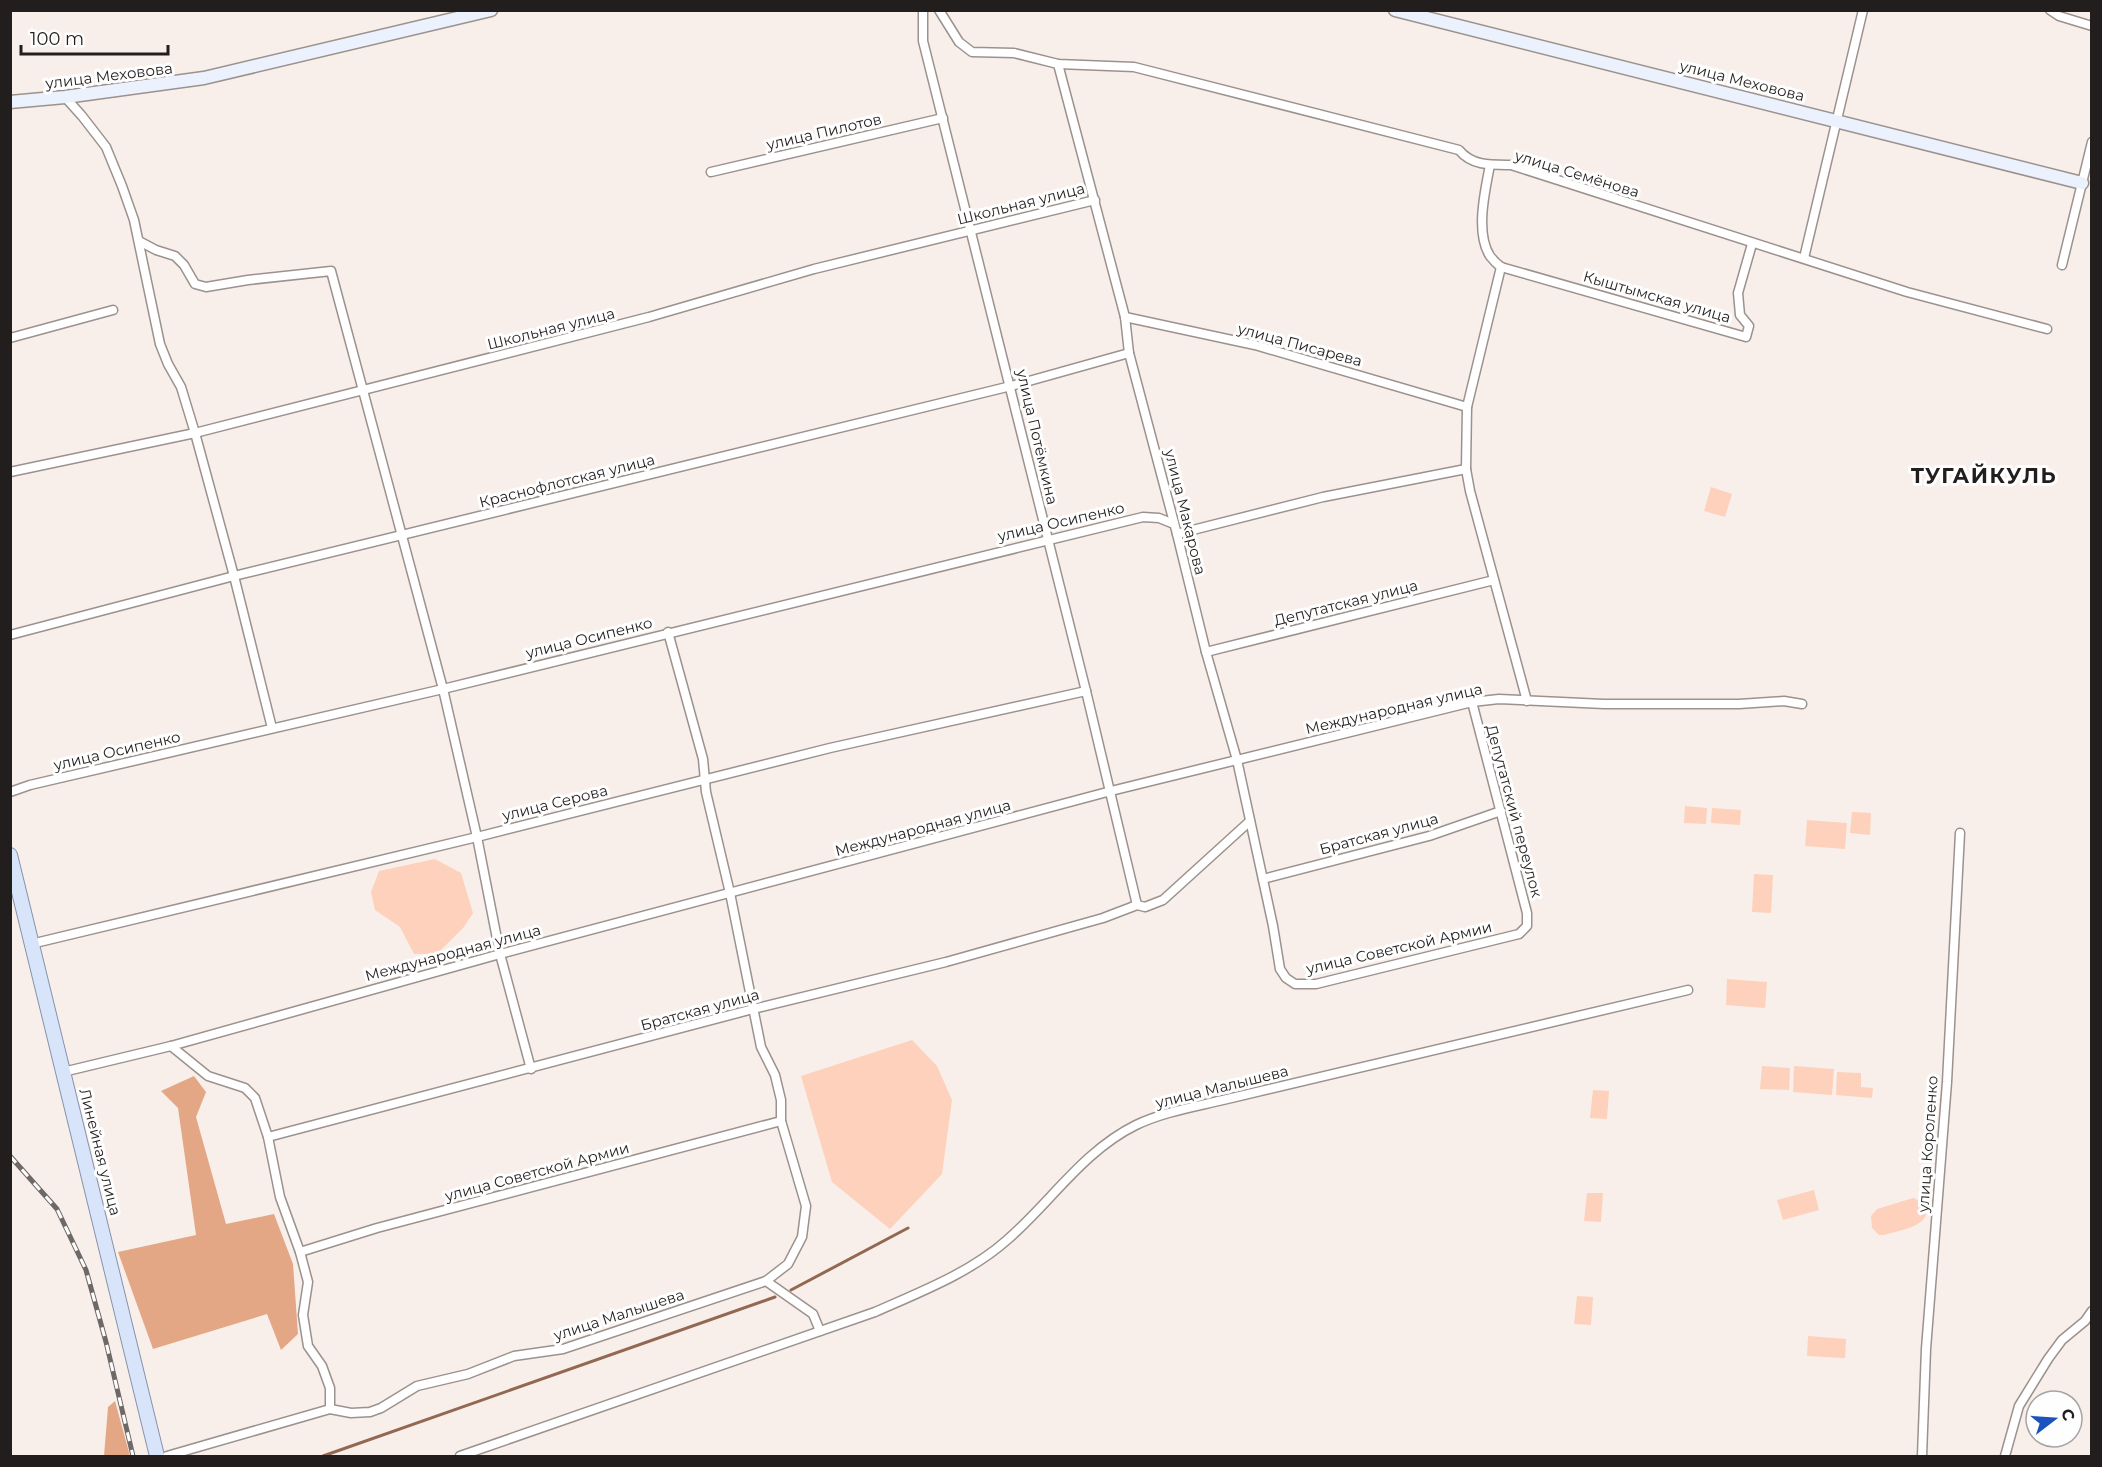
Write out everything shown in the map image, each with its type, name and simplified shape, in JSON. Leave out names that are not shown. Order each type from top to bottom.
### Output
[{"type":"main road","name":"Линейная улица","points":[[10,855],[157,1456]]},
{"type":"street","name":"улица Меховова","points":[[10,102],[65,98],[204,78],[491,10]]},
{"type":"street","name":"улица Потёмкина","points":[[923,10],[923,41],[1011,386],[1137,905]]},
{"type":"street","name":"улица Семёнова","points":[[939,10],[959,42],[972,52],[1014,53],[1058,64],[1134,68],[1459,150],[1466,158],[1490,165],[1511,165],[1907,292],[2047,329]]},
{"type":"street","name":"улица Меховова","points":[[1395,10],[2082,183]]},
{"type":"street","points":[[1804,258],[1863,10]]},
{"type":"street","points":[[2050,10],[2059,16],[2091,26]]},
{"type":"street","name":"улица Макарова","points":[[1058,64],[1125,317],[1130,353],[1206,652],[1237,760],[1273,926],[1280,969]]},
{"type":"street","points":[[65,98],[106,147],[122,186],[139,241],[160,344],[181,387],[195,433],[272,728]]},
{"type":"street","name":"улица Пилотов","points":[[711,172],[943,118]]},
{"type":"street","points":[[2062,265],[2091,142]]},
{"type":"street","points":[[1490,165],[1482,202],[1484,238],[1490,256],[1501,267],[1467,406],[1466,469],[1527,700]]},
{"type":"street","name":"Школьная улица","points":[[10,472],[195,433],[650,317],[814,269],[1095,200]]},
{"type":"street","points":[[139,241],[175,256],[184,265],[195,284],[206,287],[332,271],[443,689],[477,837],[500,954],[531,1069]]},
{"type":"street","name":"Кыштымская улица","points":[[1501,267],[1746,337],[1749,326],[1740,315],[1738,293],[1752,244]]},
{"type":"street","points":[[10,338],[113,310]]},
{"type":"street","name":"улица Писарева","points":[[1125,317],[1255,345],[1467,406]]},
{"type":"street","name":"Краснофлотская улица","points":[[10,635],[234,576],[1011,386],[1130,353]]},
{"type":"street","points":[[1177,534],[1323,497],[1466,469]]},
{"type":"street","name":"улица Осипенко","points":[[10,792],[30,785],[443,689],[1143,517],[1159,518],[1174,524]]},
{"type":"street","name":"Депутатская улица","points":[[1206,652],[1494,580]]},
{"type":"street","name":"улица Малышева","points":[[167,1456],[330,1409],[351,1413],[370,1412],[381,1408],[417,1386],[468,1374],[513,1356],[563,1349],[766,1281],[789,1264],[802,1237],[806,1206],[781,1121],[781,1100],[777,1083],[761,1047],[730,894],[706,792],[703,759],[668,632]]},
{"type":"street","name":"улица Серова","points":[[31,944],[477,837],[830,748],[1086,691]]},
{"type":"street","name":"Международная улица","points":[[63,1072],[171,1046],[500,954],[1111,791],[1472,702],[1499,699],[1615,704],[1739,704],[1784,701],[1802,704]]},
{"type":"street","name":"Депутатский переулок","points":[[1472,702],[1527,913],[1527,926]]},
{"type":"street","name":"Братская улица","points":[[1263,879],[1429,836],[1501,811]]},
{"type":"street","name":"Братская улица","points":[[268,1137],[753,1009],[945,962],[1103,918],[1137,905],[1145,907],[1163,900],[1250,821]]},
{"type":"street","name":"улица Короленко","points":[[1922,1456],[1926,1349],[1947,1082],[1960,833]]},
{"type":"street","name":"улица Советской Армии","points":[[1280,969],[1286,978],[1295,984],[1316,984],[1519,934],[1527,926]]},
{"type":"street","name":"улица Малышева","points":[[460,1456],[820,1332],[926,1290],[970,1266],[1007,1241],[1074,1172],[1108,1143],[1134,1126],[1151,1119],[1688,990]]},
{"type":"street","points":[[171,1046],[208,1076],[245,1088],[255,1098],[268,1137],[280,1197],[308,1282],[303,1315],[308,1346],[322,1366],[330,1388],[330,1409]]},
{"type":"street","name":"улица Советской Армии","points":[[300,1252],[377,1228],[781,1121]]},
{"type":"street","points":[[766,1281],[813,1314],[820,1332]]},
{"type":"street","points":[[2005,1456],[2019,1406],[2062,1340],[2085,1321],[2091,1311]]},
{"type":"shaded area","points":[[1711,487],[1732,494],[1725,517],[1704,511]]},
{"type":"shaded area","points":[[1685,806],[1707,808],[1706,824],[1684,823]]},
{"type":"shaded area","points":[[1712,808],[1741,810],[1740,825],[1711,823]]},
{"type":"shaded area","points":[[1852,812],[1871,813],[1870,835],[1850,833]]},
{"type":"shaded area","points":[[1807,820],[1847,823],[1845,849],[1805,846]]},
{"type":"shaded area","points":[[435,859],[461,873],[473,913],[464,927],[437,954],[414,954],[400,927],[375,910],[371,892],[379,871]]},
{"type":"shaded area","points":[[1754,874],[1773,875],[1771,913],[1752,912]]},
{"type":"shaded area","points":[[1727,979],[1767,982],[1765,1008],[1726,1005]]},
{"type":"shaded area","points":[[912,1040],[937,1066],[952,1100],[942,1174],[890,1229],[832,1182],[801,1076]]},
{"type":"shaded area","points":[[1762,1066],[1790,1068],[1789,1090],[1760,1089]]},
{"type":"shaded area","points":[[1794,1066],[1834,1069],[1832,1095],[1793,1092]]},
{"type":"shaded area","points":[[1837,1072],[1861,1073],[1861,1087],[1873,1088],[1872,1098],[1836,1095]]},
{"type":"shaded area","points":[[194,1076],[206,1092],[196,1117],[226,1224],[274,1214],[293,1264],[298,1334],[281,1350],[267,1314],[153,1349],[118,1252],[196,1235],[178,1108],[161,1091]]},
{"type":"shaded area","points":[[1593,1090],[1609,1091],[1607,1119],[1590,1118]]},
{"type":"shaded area","points":[[1814,1190],[1819,1210],[1783,1220],[1777,1200]]},
{"type":"shaded area","points":[[1587,1193],[1603,1193],[1601,1222],[1584,1221]]},
{"type":"shaded area","points":[[1913,1198],[1921,1202],[1926,1210],[1926,1216],[1922,1221],[1903,1230],[1884,1235],[1879,1235],[1872,1228],[1871,1216],[1877,1209]]},
{"type":"shaded area","points":[[1577,1296],[1593,1297],[1591,1325],[1574,1324]]},
{"type":"shaded area","points":[[1808,1336],[1846,1339],[1845,1358],[1807,1356]]},
{"type":"shaded area","points":[[115,1401],[130,1456],[104,1456],[108,1407]]},
{"type":"waterway","points":[[791,1290],[908,1228]]},
{"type":"waterway","points":[[323,1456],[775,1297]]},
{"type":"railway","points":[[10,1156],[57,1209],[86,1270],[133,1456]]},
{"type":"district","name":"ТУГАЙКУЛЬ","points":[[1984,476]]}]
